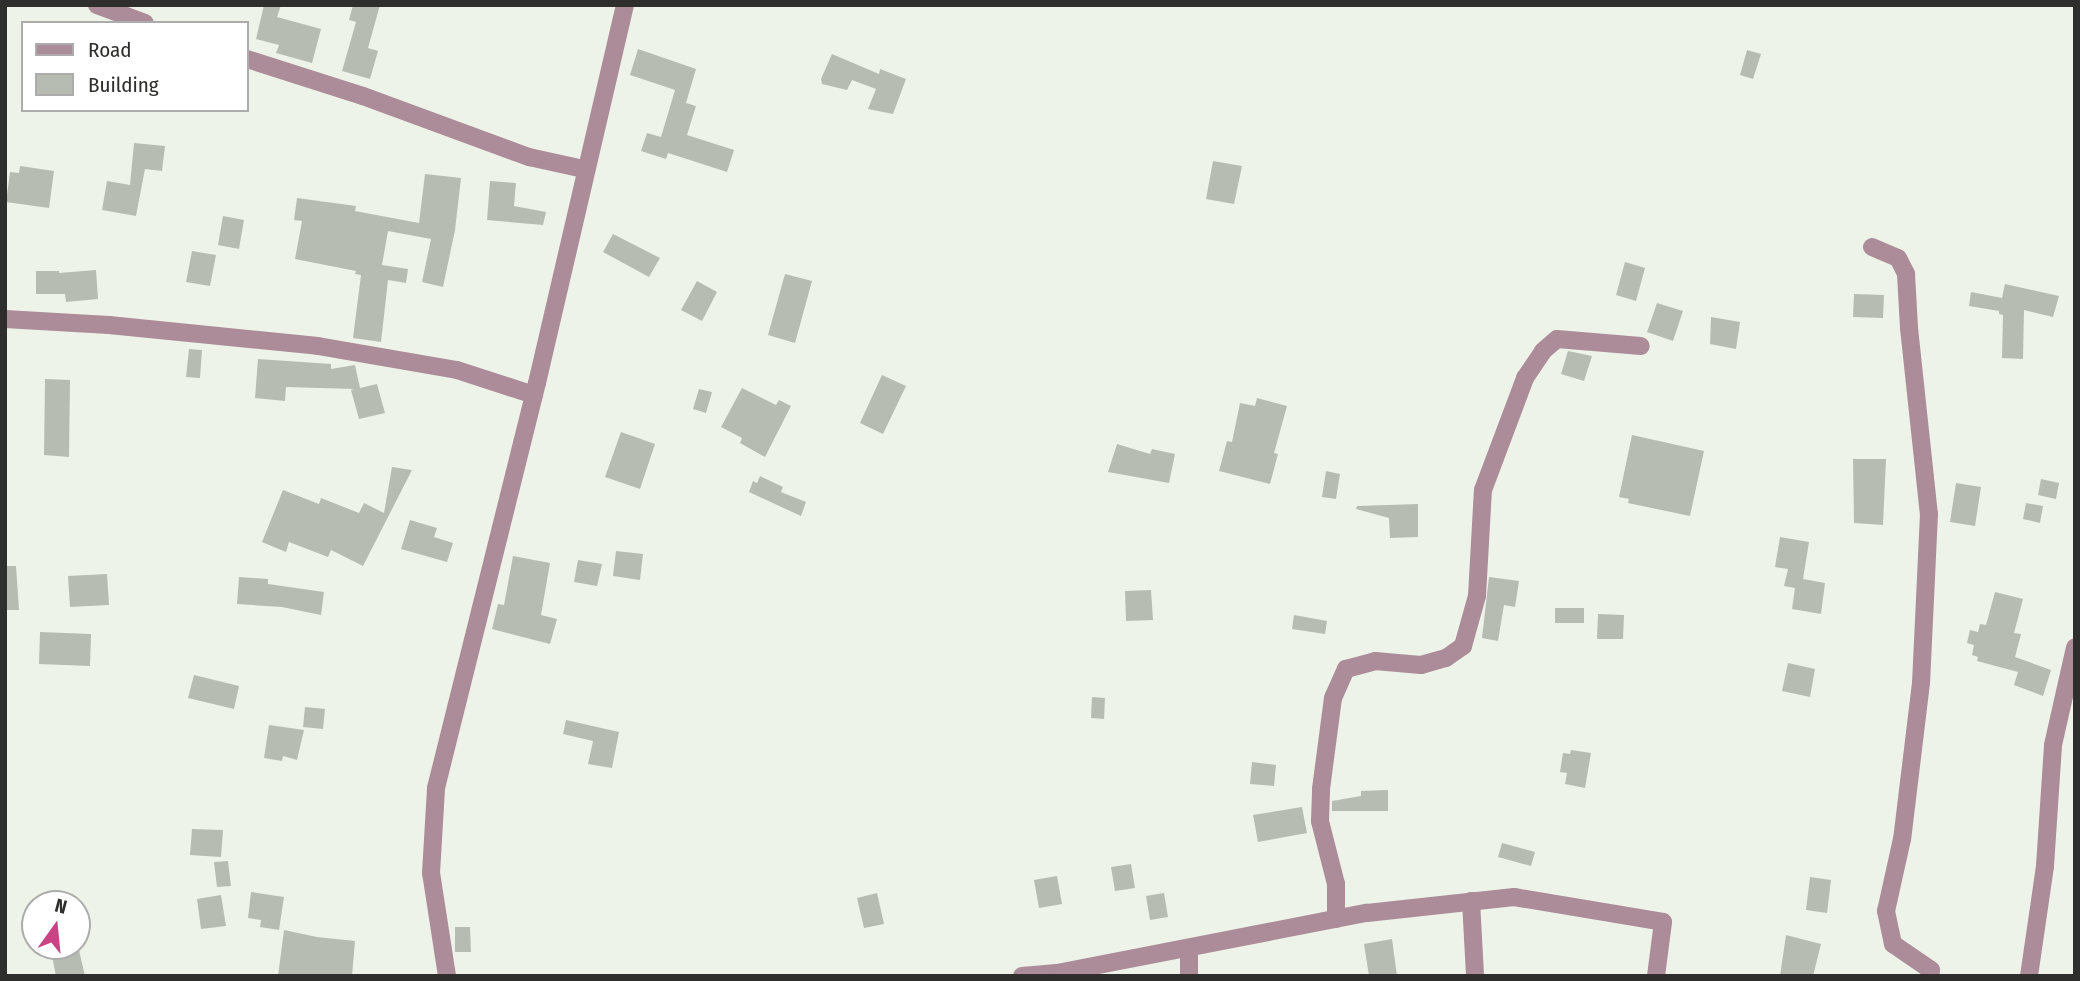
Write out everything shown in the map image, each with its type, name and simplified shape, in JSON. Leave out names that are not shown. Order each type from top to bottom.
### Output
[{"type":"street","points":[[97,5],[140,21]]},
{"type":"street","points":[[447,976],[431,873],[436,788],[534,395],[584,169],[625,5]]},
{"type":"street","points":[[248,59],[363,96],[529,157],[584,169]]},
{"type":"street","points":[[1872,247],[1898,258],[1906,274],[1909,328],[1929,514],[1921,683],[1902,839],[1886,911],[1893,944],[1931,970],[1930,976]]},
{"type":"street","points":[[5,319],[109,325],[318,346],[457,370],[534,395]]},
{"type":"street","points":[[1336,919],[1336,884],[1321,821],[1321,789],[1333,698],[1346,669],[1375,661],[1421,665],[1446,658],[1463,646],[1477,596],[1483,490],[1525,378],[1543,351],[1557,339],[1641,346]]},
{"type":"street","points":[[2029,976],[2045,866],[2053,745],[2075,647]]},
{"type":"street","points":[[1022,976],[1057,973],[1336,919],[1514,897],[1663,922],[1656,976]]},
{"type":"street","points":[[1471,901],[1475,976]]},
{"type":"street","points":[[1189,948],[1189,976]]},
{"type":"building","points":[[264,5],[281,5],[277,17],[321,29],[312,63],[276,53],[279,45],[256,39]]},
{"type":"building","points":[[353,5],[380,5],[368,48],[378,51],[370,79],[342,71],[356,22],[349,20]]},
{"type":"building","points":[[638,49],[696,69],[686,103],[696,106],[687,135],[734,150],[727,172],[668,153],[666,159],[641,151],[647,133],[661,137],[675,90],[630,75]]},
{"type":"building","points":[[1747,50],[1761,54],[1753,79],[1740,75]]},
{"type":"building","points":[[832,54],[879,74],[880,69],[906,79],[893,114],[868,109],[876,89],[852,80],[847,90],[822,84],[821,79]]},
{"type":"building","points":[[134,143],[165,146],[162,171],[145,169],[136,216],[102,210],[107,181],[130,185]]},
{"type":"building","points":[[1213,161],[1242,166],[1234,204],[1206,199]]},
{"type":"building","points":[[20,166],[54,171],[49,208],[6,202],[10,172],[19,173]]},
{"type":"building","points":[[425,174],[461,178],[455,230],[443,287],[422,282],[431,239],[388,231],[382,265],[408,269],[406,283],[388,280],[381,342],[353,338],[361,275],[355,274],[356,271],[295,259],[302,221],[294,220],[297,198],[356,206],[355,211],[419,223]]},
{"type":"building","points":[[490,181],[516,183],[514,206],[546,212],[543,225],[487,220]]},
{"type":"building","points":[[223,216],[244,220],[239,249],[218,245]]},
{"type":"building","points":[[613,234],[660,258],[649,277],[603,252]]},
{"type":"building","points":[[192,251],[216,255],[210,286],[186,282]]},
{"type":"building","points":[[1625,262],[1645,268],[1636,301],[1616,295]]},
{"type":"building","points":[[96,270],[98,299],[66,302],[65,294],[36,294],[36,271],[59,273]]},
{"type":"building","points":[[785,274],[812,281],[795,343],[768,335]]},
{"type":"building","points":[[697,281],[717,292],[702,321],[681,310]]},
{"type":"building","points":[[2005,284],[2059,296],[2053,317],[2024,310],[2023,359],[2002,358],[2003,315],[1999,314],[1999,311],[1969,306],[1971,292],[2002,298]]},
{"type":"building","points":[[1854,294],[1884,295],[1883,318],[1853,317]]},
{"type":"building","points":[[1657,303],[1683,311],[1673,341],[1647,332]]},
{"type":"building","points":[[1711,317],[1740,322],[1736,349],[1710,344]]},
{"type":"building","points":[[189,349],[202,350],[200,378],[186,377]]},
{"type":"building","points":[[1568,351],[1592,356],[1584,381],[1561,374]]},
{"type":"building","points":[[258,359],[331,364],[331,369],[355,365],[360,388],[377,384],[385,413],[359,419],[351,390],[354,389],[286,387],[285,401],[255,398]]},
{"type":"building","points":[[882,375],[906,386],[883,434],[860,423]]},
{"type":"building","points":[[45,379],[70,380],[69,457],[44,455]]},
{"type":"building","points":[[742,388],[776,405],[779,400],[791,406],[765,457],[740,443],[742,438],[721,427]]},
{"type":"building","points":[[699,389],[712,392],[706,413],[693,409]]},
{"type":"building","points":[[1257,398],[1287,406],[1274,453],[1278,454],[1270,484],[1219,471],[1227,441],[1232,442],[1240,403],[1255,406]]},
{"type":"building","points":[[621,432],[655,444],[640,489],[605,477]]},
{"type":"building","points":[[1632,435],[1704,451],[1690,516],[1628,503],[1629,499],[1619,497]]},
{"type":"building","points":[[1117,444],[1150,454],[1152,449],[1175,454],[1169,483],[1108,472]]},
{"type":"building","points":[[1853,459],[1886,459],[1883,525],[1854,523]]},
{"type":"building","points":[[392,467],[412,470],[363,566],[331,550],[328,557],[289,542],[286,552],[262,542],[283,490],[319,504],[321,498],[359,513],[364,503],[384,513]]},
{"type":"building","points":[[1326,471],[1340,474],[1336,499],[1322,497]]},
{"type":"building","points":[[760,476],[783,487],[781,492],[806,502],[801,516],[749,492],[753,481],[757,483]]},
{"type":"building","points":[[2041,479],[2059,483],[2056,499],[2038,495]]},
{"type":"building","points":[[1956,483],[1981,487],[1975,526],[1950,522]]},
{"type":"building","points":[[2026,503],[2043,506],[2040,523],[2023,519]]},
{"type":"building","points":[[1418,504],[1418,537],[1390,538],[1389,518],[1356,509],[1357,506]]},
{"type":"building","points":[[410,520],[437,528],[434,537],[453,543],[447,562],[401,549]]},
{"type":"building","points":[[1780,537],[1809,542],[1803,579],[1825,583],[1821,614],[1792,609],[1795,588],[1784,586],[1788,569],[1775,567]]},
{"type":"building","points":[[616,551],[643,554],[640,580],[613,576]]},
{"type":"building","points":[[513,556],[550,563],[541,615],[557,619],[550,644],[492,629],[498,604],[504,605]]},
{"type":"building","points":[[578,560],[602,564],[597,586],[574,582]]},
{"type":"building","points":[[5,566],[16,566],[19,610],[5,610]]},
{"type":"building","points":[[107,574],[109,605],[70,607],[68,576]]},
{"type":"building","points":[[239,577],[268,579],[268,584],[324,592],[321,615],[282,607],[237,604]]},
{"type":"building","points":[[1489,577],[1519,581],[1515,607],[1504,605],[1498,641],[1482,638]]},
{"type":"building","points":[[1151,590],[1153,620],[1126,621],[1125,591]]},
{"type":"building","points":[[1995,592],[2023,599],[2014,633],[2021,634],[2015,657],[2051,670],[2043,696],[2014,685],[2018,672],[1977,661],[1978,657],[1972,655],[1974,645],[1967,643],[1970,630],[1978,632],[1980,624],[1986,625]]},
{"type":"building","points":[[1555,608],[1584,608],[1584,623],[1555,623]]},
{"type":"building","points":[[1598,614],[1624,615],[1623,639],[1597,639]]},
{"type":"building","points":[[1294,615],[1327,621],[1325,634],[1292,629]]},
{"type":"building","points":[[40,632],[91,634],[90,666],[39,664]]},
{"type":"building","points":[[1788,663],[1815,669],[1810,697],[1782,691]]},
{"type":"building","points":[[194,675],[239,686],[234,709],[188,698]]},
{"type":"building","points":[[1092,697],[1105,698],[1104,719],[1091,718]]},
{"type":"building","points":[[305,707],[325,709],[323,729],[303,727]]},
{"type":"building","points":[[566,720],[619,732],[612,768],[588,764],[593,741],[563,734]]},
{"type":"building","points":[[269,725],[304,730],[297,760],[283,756],[282,761],[264,758]]},
{"type":"building","points":[[1571,750],[1591,753],[1585,788],[1565,784],[1567,773],[1560,772],[1563,753],[1570,754]]},
{"type":"building","points":[[1252,762],[1276,765],[1274,786],[1250,784]]},
{"type":"building","points":[[1388,790],[1388,811],[1332,811],[1332,801],[1361,796],[1361,791]]},
{"type":"building","points":[[1302,807],[1307,833],[1258,842],[1253,815]]},
{"type":"building","points":[[192,829],[223,830],[221,857],[190,855]]},
{"type":"building","points":[[1502,843],[1535,852],[1531,866],[1498,857]]},
{"type":"building","points":[[228,861],[231,886],[217,887],[214,862]]},
{"type":"building","points":[[1131,864],[1135,888],[1115,891],[1111,867]]},
{"type":"building","points":[[1057,876],[1062,904],[1039,908],[1034,880]]},
{"type":"building","points":[[1810,877],[1831,880],[1827,913],[1806,910]]},
{"type":"building","points":[[251,892],[284,897],[279,930],[260,927],[261,920],[248,918]]},
{"type":"building","points":[[877,893],[884,924],[864,928],[857,898]]},
{"type":"building","points":[[1164,893],[1168,917],[1150,920],[1146,896]]},
{"type":"building","points":[[221,895],[226,926],[201,929],[197,899]]},
{"type":"building","points":[[455,927],[470,927],[471,952],[455,952]]},
{"type":"building","points":[[284,930],[355,941],[352,976],[278,976]]},
{"type":"building","points":[[1786,935],[1821,944],[1813,976],[1780,976]]},
{"type":"building","points":[[1392,939],[1397,976],[1369,976],[1364,944]]},
{"type":"building","points":[[53,960],[81,960],[85,976],[56,976]]}]
